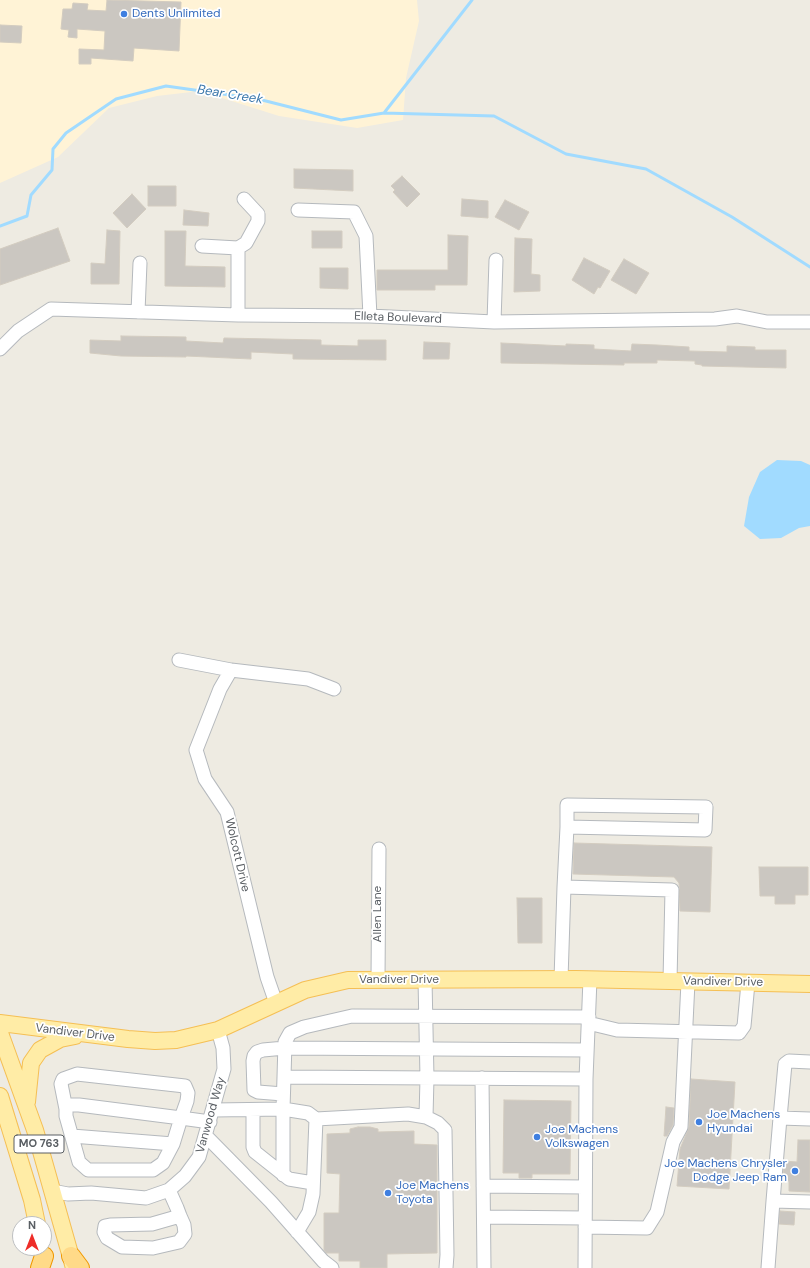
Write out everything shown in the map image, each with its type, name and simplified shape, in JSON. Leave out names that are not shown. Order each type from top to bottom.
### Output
[{"type":"main road","name":"Vandiver Drive","points":[[0,1024],[155,1041],[176,1040],[218,1030],[305,990],[348,980],[561,979],[810,984]]},
{"type":"main road","name":"MO 763","points":[[0,1033],[26,1107],[75,1264]]},
{"type":"main road","points":[[26,1107],[31,1063],[40,1050],[60,1039],[83,1034]]},
{"type":"main road","name":"MO 763","points":[[0,1096],[32,1200],[35,1216]]},
{"type":"street","points":[[202,246],[238,248],[246,243],[258,221],[258,214],[244,199]]},
{"type":"street","points":[[298,210],[354,212],[366,236],[370,316]]},
{"type":"street","points":[[238,248],[238,315]]},
{"type":"street","points":[[494,322],[496,260]]},
{"type":"street","points":[[138,312],[140,263]]},
{"type":"street","name":"Elleta Boulevard","points":[[0,349],[18,331],[51,309],[238,315],[370,316],[494,322],[715,319],[737,316],[767,322],[810,322]]},
{"type":"street","points":[[179,660],[231,670],[292,676],[310,680],[334,689]]},
{"type":"street","name":"Wolcott Drive","points":[[231,670],[220,689],[196,750],[205,779],[227,812],[267,977],[276,1003]]},
{"type":"street","points":[[561,979],[567,805],[706,807],[705,830],[567,826]]},
{"type":"street","name":"Allen Lane","points":[[378,979],[379,849]]},
{"type":"street","points":[[564,888],[672,890],[670,981]]},
{"type":"street","points":[[425,979],[427,1078],[426,1117]]},
{"type":"street","points":[[585,1268],[586,1079],[590,980]]},
{"type":"street","points":[[484,1217],[647,1228],[657,1212],[673,1142],[680,1127],[688,982]]},
{"type":"street","points":[[283,1175],[285,1042],[290,1033],[304,1027],[352,1016],[426,1017],[588,1020],[617,1030],[739,1033],[744,1026],[748,983]]},
{"type":"street","name":"Vanwood Way","points":[[52,1191],[68,1194],[91,1193],[146,1198],[169,1190],[185,1176],[199,1157],[212,1116],[224,1069],[223,1048],[218,1030]]},
{"type":"street","points":[[284,1094],[258,1092],[254,1090],[254,1056],[263,1050],[285,1048],[587,1050]]},
{"type":"street","points":[[768,1268],[785,1064],[789,1061],[810,1062]]},
{"type":"street","points":[[77,1074],[185,1086],[188,1093],[187,1101],[181,1118],[173,1144],[163,1163],[153,1170],[88,1170],[79,1162],[66,1116],[61,1084],[63,1079],[77,1074]]},
{"type":"street","points":[[284,1077],[586,1079]]},
{"type":"street","points":[[482,1078],[484,1268]]},
{"type":"street","points":[[66,1109],[70,1105],[79,1104],[181,1118],[212,1116],[253,1110],[283,1109],[308,1113],[316,1119],[408,1114],[426,1117],[438,1123],[445,1130],[446,1268]]},
{"type":"street","points":[[253,1110],[253,1147],[255,1152],[283,1175],[294,1181],[313,1183]]},
{"type":"street","points":[[780,1118],[810,1119]]},
{"type":"street","points":[[297,1232],[309,1212],[313,1183],[316,1119]]},
{"type":"street","points":[[72,1136],[173,1144]]},
{"type":"street","points":[[206,1136],[323,1261],[332,1268]]},
{"type":"street","points":[[483,1186],[585,1187]]},
{"type":"street","points":[[169,1190],[180,1216],[184,1234],[179,1242],[153,1248],[122,1247],[107,1238],[104,1232],[105,1226],[152,1224],[180,1216]]},
{"type":"street","points":[[773,1201],[810,1202]]},
{"type":"shaded area","points":[[0,0],[417,0],[419,21],[406,78],[403,120],[357,128],[279,116],[200,91],[157,96],[109,108],[58,157],[0,183]]},
{"type":"water","points":[[777,460],[801,461],[810,465],[810,526],[799,528],[781,538],[760,539],[744,526],[749,497],[760,472]]},
{"type":"building","points":[[107,0],[181,2],[179,51],[134,48],[133,61],[91,58],[91,64],[79,64],[79,49],[104,50],[105,31],[77,29],[77,38],[68,37],[69,30],[61,29],[63,9],[72,9],[73,3],[88,4],[87,10],[106,11]]},
{"type":"building","points":[[0,25],[22,26],[21,43],[0,42]]},
{"type":"building","points":[[294,169],[353,170],[353,191],[294,188]]},
{"type":"building","points":[[402,176],[420,194],[407,207],[393,192],[395,190],[391,186]]},
{"type":"building","points":[[148,186],[176,186],[176,206],[148,206]]},
{"type":"building","points":[[132,194],[146,209],[127,228],[113,213]]},
{"type":"building","points":[[462,199],[488,201],[488,218],[461,216]]},
{"type":"building","points":[[505,200],[529,212],[519,230],[495,217]]},
{"type":"building","points":[[184,210],[209,213],[208,226],[183,225]]},
{"type":"building","points":[[58,228],[70,261],[0,285],[0,249]]},
{"type":"building","points":[[107,230],[120,231],[119,284],[91,284],[91,263],[105,264]]},
{"type":"building","points":[[165,231],[186,231],[185,266],[225,267],[225,287],[165,286]]},
{"type":"building","points":[[312,231],[342,231],[342,248],[312,248]]},
{"type":"building","points":[[448,235],[468,236],[467,285],[435,285],[435,290],[377,290],[377,270],[448,270]]},
{"type":"building","points":[[515,238],[532,239],[531,274],[540,275],[540,291],[514,292]]},
{"type":"building","points":[[584,258],[610,271],[600,288],[598,287],[594,294],[572,280]]},
{"type":"building","points":[[624,259],[649,273],[636,294],[611,280]]},
{"type":"building","points":[[320,268],[348,268],[348,289],[320,288]]},
{"type":"building","points":[[121,336],[186,337],[186,341],[223,343],[224,338],[321,340],[321,345],[358,346],[358,340],[386,340],[386,360],[293,359],[293,354],[251,352],[251,359],[186,356],[121,356],[90,353],[90,340],[121,341]]},
{"type":"building","points":[[424,342],[450,343],[449,359],[423,359]]},
{"type":"building","points":[[501,343],[566,346],[566,344],[594,345],[594,349],[631,351],[632,344],[689,347],[689,351],[727,352],[727,346],[755,347],[755,350],[786,350],[786,368],[702,366],[695,364],[695,361],[657,360],[657,363],[624,363],[624,365],[501,363]]},
{"type":"building","points":[[574,843],[712,847],[710,912],[680,911],[679,883],[674,877],[573,874]]},
{"type":"building","points":[[759,867],[808,867],[808,895],[795,895],[795,904],[775,904],[775,896],[760,896]]},
{"type":"building","points":[[517,898],[542,898],[542,943],[518,943]]},
{"type":"building","name":"Joe Machens Hyundai","points":[[691,1079],[735,1082],[729,1189],[677,1186],[680,1149],[689,1127]]},
{"type":"building","name":"Joe Machens Volkswagen","points":[[504,1100],[571,1101],[570,1174],[532,1174],[532,1178],[519,1178],[519,1173],[503,1173]]},
{"type":"building","points":[[666,1107],[674,1108],[673,1125],[667,1136],[664,1136]]},
{"type":"building","name":"Joe Machens Toyota","points":[[358,1127],[378,1129],[378,1132],[414,1131],[414,1144],[437,1145],[437,1253],[387,1254],[387,1268],[360,1268],[360,1261],[339,1261],[339,1253],[326,1253],[324,1250],[324,1213],[339,1213],[340,1174],[327,1173],[327,1134],[350,1133],[350,1129]]},
{"type":"building","name":"Joe Machens Chrysler Dodge Jeep Ram","points":[[798,1140],[810,1140],[810,1192],[789,1191],[789,1181],[783,1181],[784,1161],[797,1162]]},
{"type":"building","points":[[780,1211],[795,1212],[794,1225],[779,1224]]},
{"type":"waterway","name":"Bear Creek","points":[[0,226],[27,216],[31,195],[52,170],[53,149],[66,133],[116,99],[166,86],[258,99],[341,120],[384,113],[472,0]]},
{"type":"waterway","points":[[384,113],[494,116],[566,154],[646,169],[732,217],[810,267]]},
{"type":"place","name":"Dents Unlimited","points":[[124,14]]},
{"type":"place","name":"Joe Machens Hyundai","points":[[699,1122]]},
{"type":"place","name":"Joe Machens Volkswagen","points":[[537,1137]]},
{"type":"place","name":"Joe Machens Chrysler Dodge Jeep Ram","points":[[795,1171]]},
{"type":"place","name":"Joe Machens Toyota","points":[[388,1193]]}]
